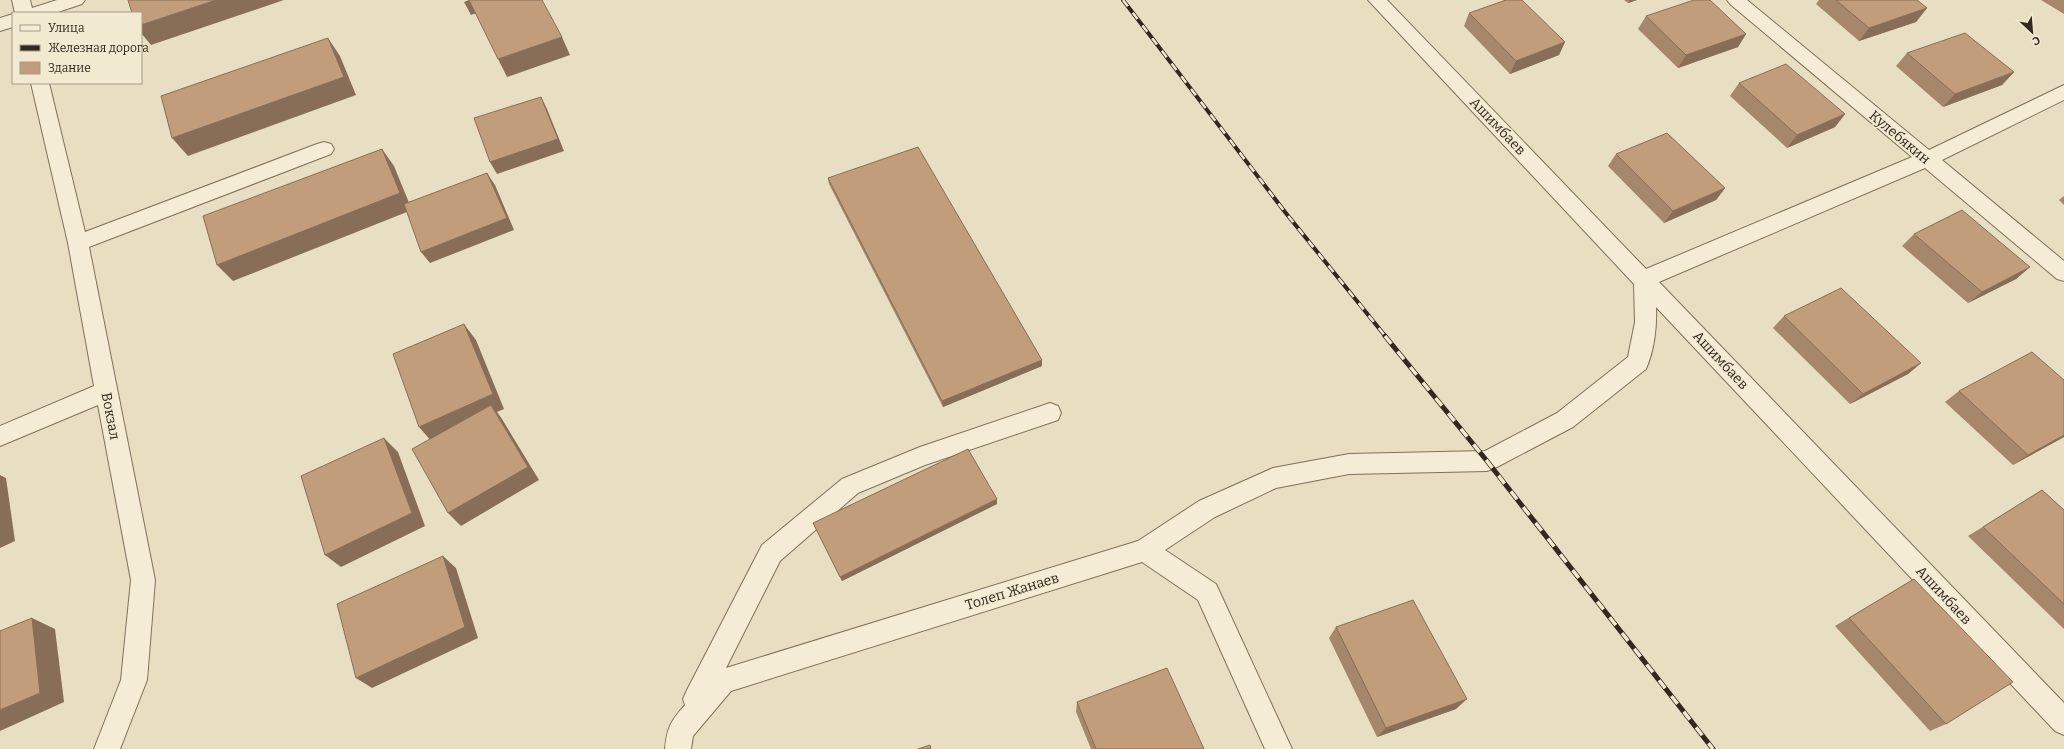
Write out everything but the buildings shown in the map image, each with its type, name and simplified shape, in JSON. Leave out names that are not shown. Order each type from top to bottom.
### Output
[{"type":"street","points":[[20,0],[24,12]]},
{"type":"street","points":[[39,12],[76,0]]},
{"type":"street","name":"Ашимбаев","points":[[1377,0],[2064,722]]},
{"type":"street","name":"Кулебякин","points":[[1736,0],[2064,273]]},
{"type":"street","points":[[0,25],[12,20]]},
{"type":"street","name":"Вокзал","points":[[40,84],[78,243],[143,580],[134,680],[107,749]]},
{"type":"street","points":[[1644,279],[1927,159],[2064,92]]},
{"type":"street","points":[[78,243],[324,149]]},
{"type":"street","name":"Толеп Жанаев","points":[[679,740],[723,681],[1145,550],[1207,509],[1273,478],[1349,464],[1487,461],[1564,420],[1638,362],[1646,322],[1644,279]]},
{"type":"street","points":[[0,436],[106,391]]},
{"type":"street","points":[[679,740],[771,553],[850,486],[920,457],[1050,413]]},
{"type":"street","points":[[1145,550],[1207,592],[1279,749]]},
{"type":"railway","points":[[1123,0],[1285,212],[1386,337]]},
{"type":"railway","points":[[1385,336],[1487,461],[1713,749]]}]
